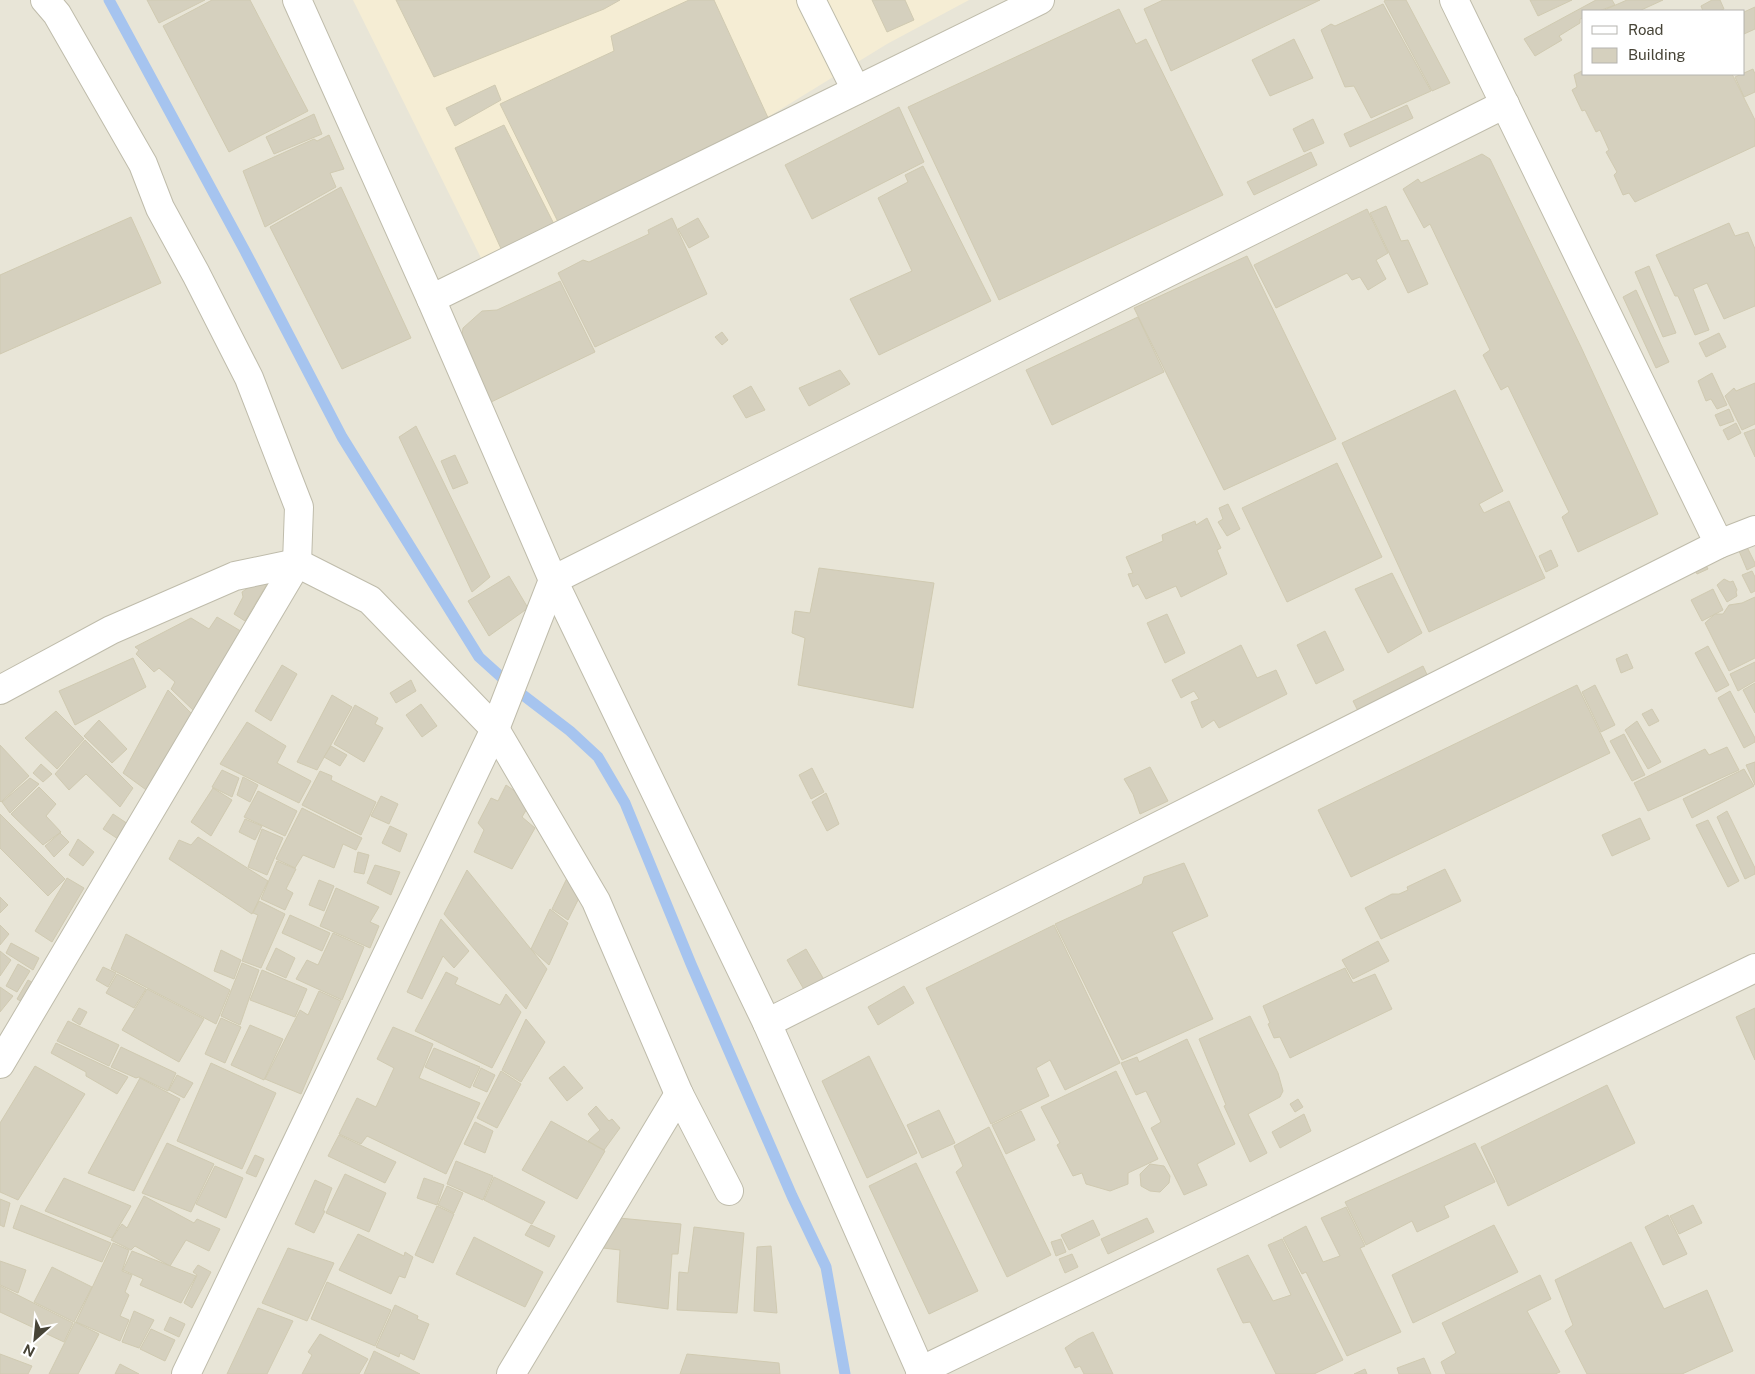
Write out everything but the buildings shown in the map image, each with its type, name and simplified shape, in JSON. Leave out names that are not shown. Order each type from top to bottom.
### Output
[{"type":"street","points":[[0,1064],[297,563],[299,507],[249,378],[160,208],[143,164],[57,14],[45,0]]},
{"type":"street","points":[[298,0],[431,299],[548,592],[767,1023],[921,1373],[1755,968]]},
{"type":"street","points":[[811,0],[856,90]]},
{"type":"street","points":[[431,299],[1040,0]]},
{"type":"street","points":[[1454,0],[1719,544]]},
{"type":"street","points":[[186,1374],[495,729],[548,592],[1505,104]]},
{"type":"street","points":[[767,1023],[1719,544],[1755,530]]},
{"type":"street","points":[[0,690],[111,630],[235,576],[297,563],[370,600],[495,729],[596,901],[679,1094],[729,1191]]},
{"type":"street","points":[[512,1374],[679,1094]]},
{"type":"shaded area","points":[[0,0],[1755,0],[1755,1374],[0,1374]]},
{"type":"shaded area","points":[[353,0],[969,0],[887,44],[688,166],[482,260]]},
{"type":"waterway","points":[[109,0],[245,251],[342,437],[479,657],[510,685],[570,731],[598,757],[625,803],[691,964],[792,1196],[826,1267],[845,1374]]}]
